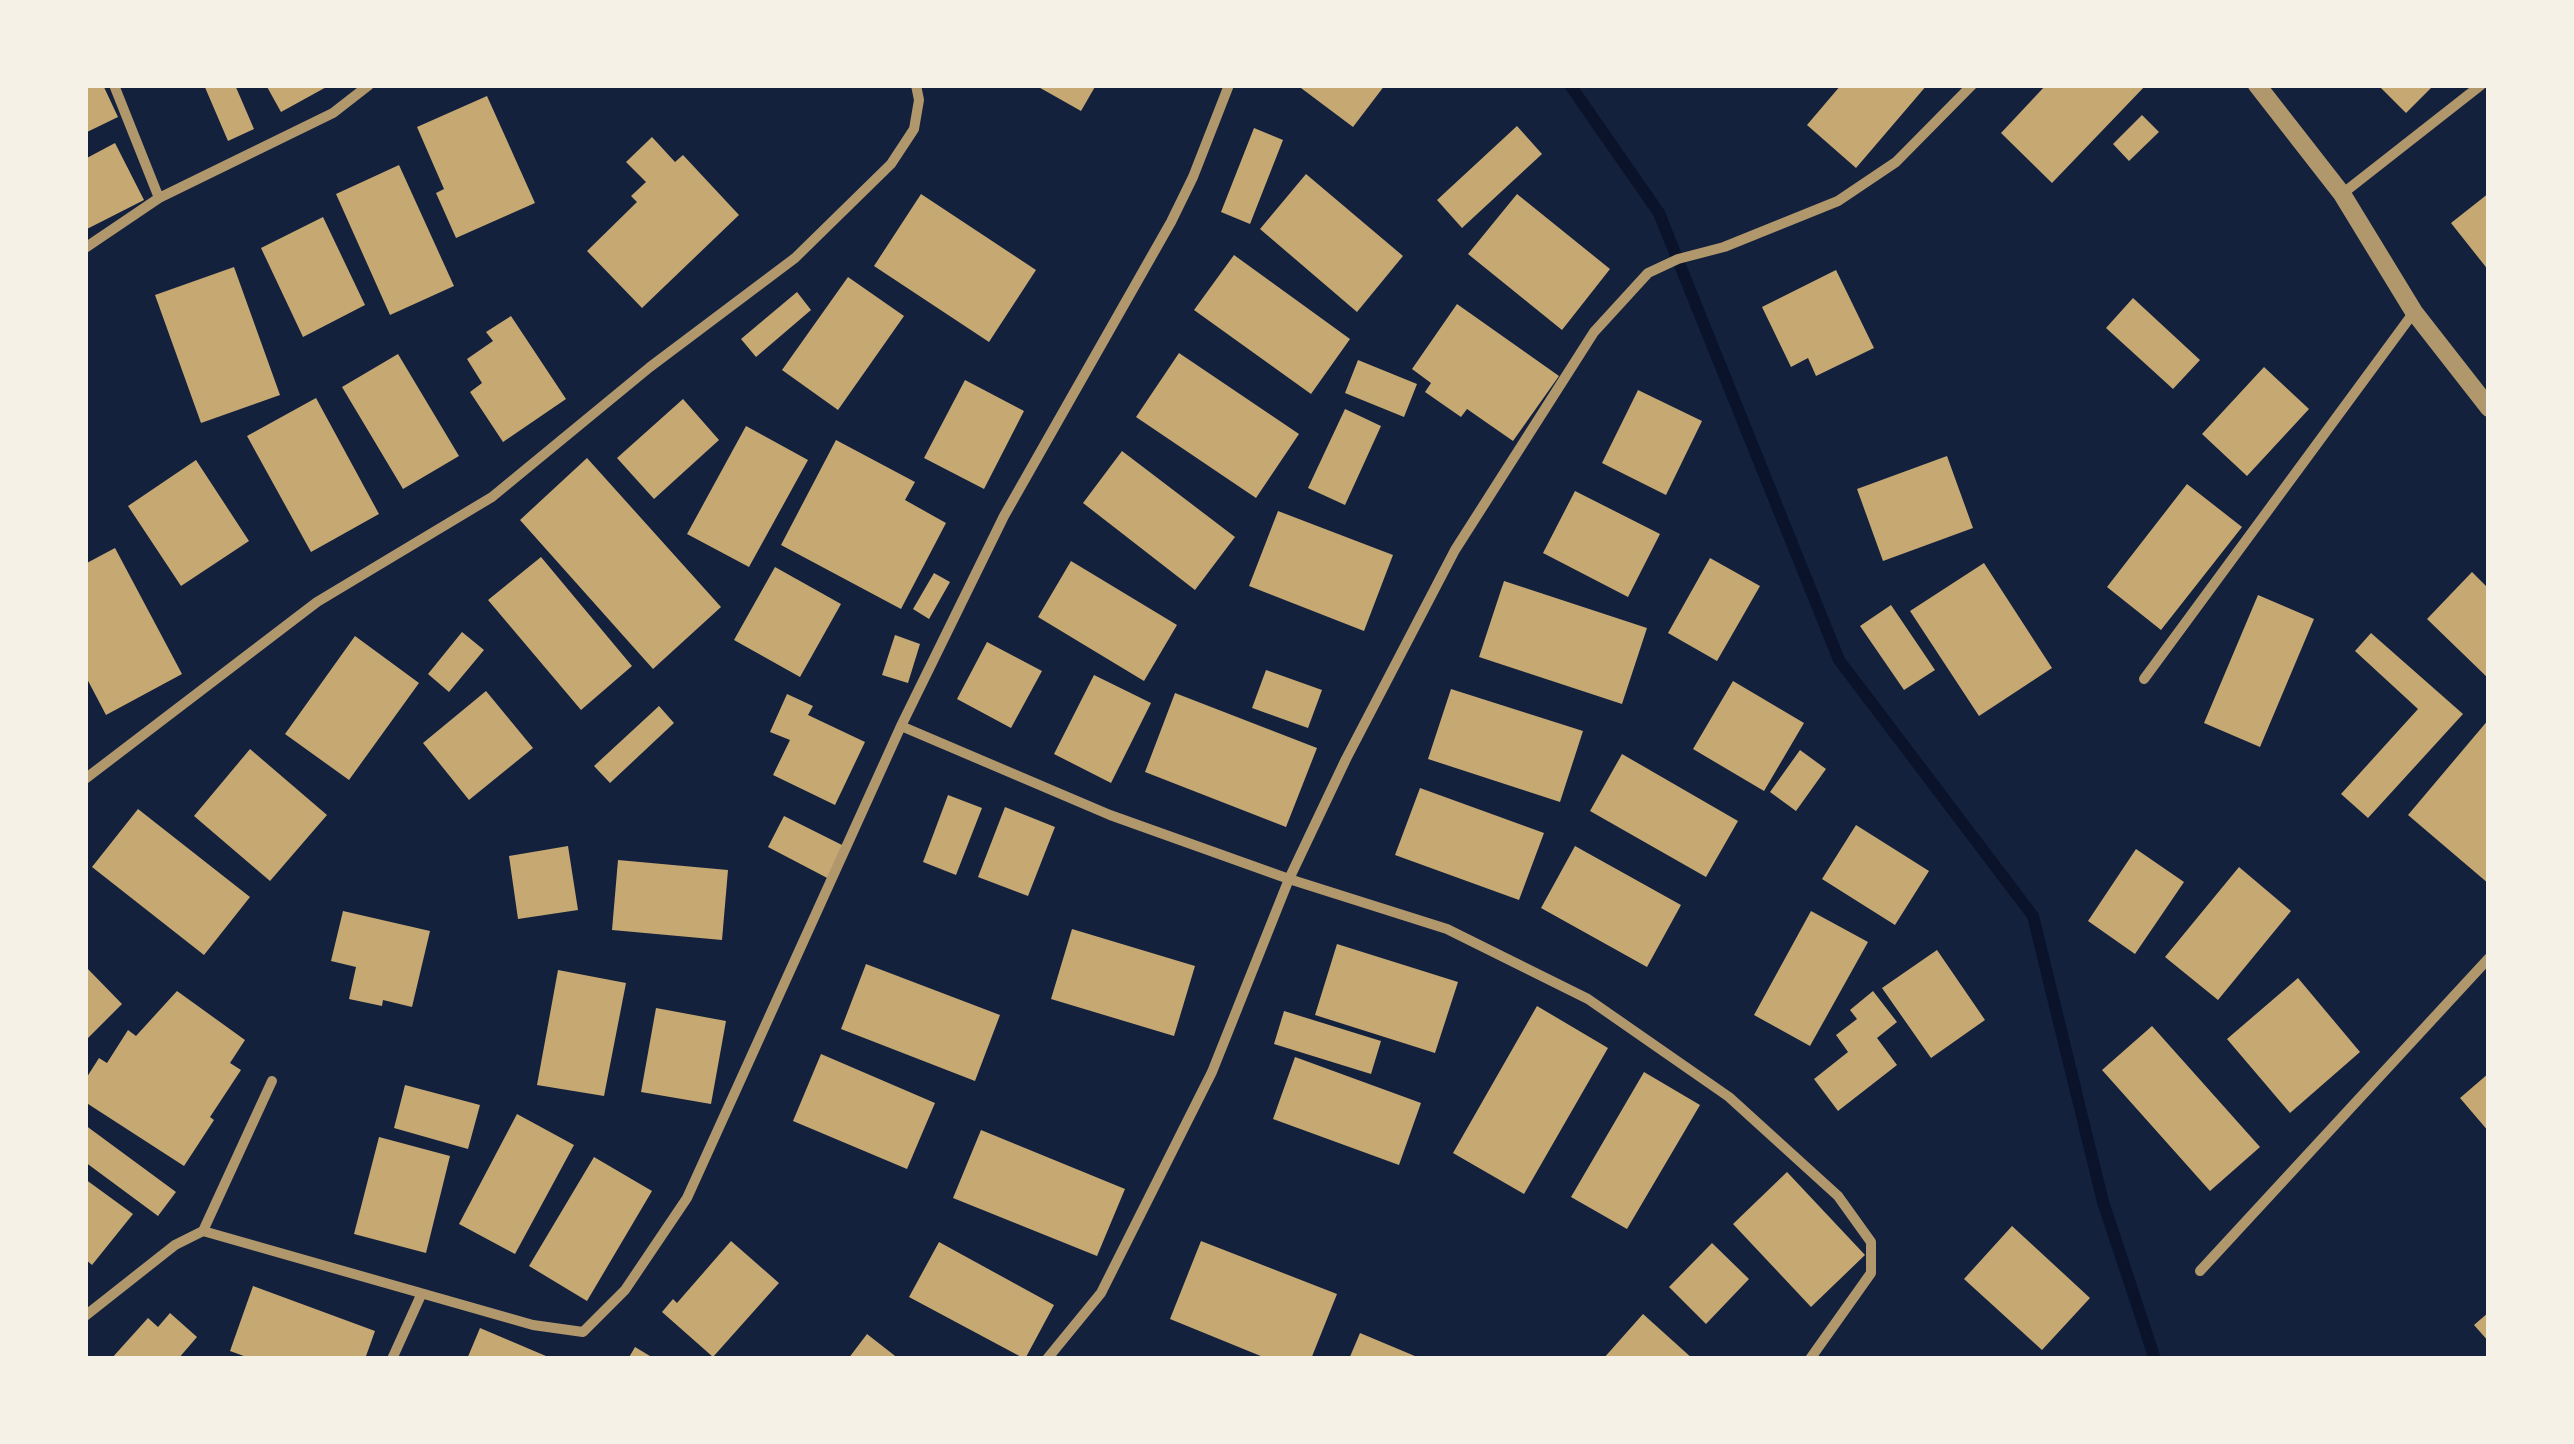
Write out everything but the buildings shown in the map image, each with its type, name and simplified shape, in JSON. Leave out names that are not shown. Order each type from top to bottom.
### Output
[{"type":"street","points":[[114,85],[159,198]]},
{"type":"street","points":[[85,248],[159,198],[333,112],[370,85]]},
{"type":"street","points":[[85,779],[317,602],[492,497],[650,367],[795,258],[891,164],[914,128],[919,100],[916,85]]},
{"type":"street","points":[[204,1231],[532,1326],[583,1332],[624,1290],[687,1198],[901,726],[1004,516],[1171,222],[1230,85]]},
{"type":"street","points":[[1047,1359],[1101,1293],[1212,1072],[1289,879],[1346,759],[1455,550],[1594,332],[1648,273],[1838,201],[1896,162],[1972,85]]},
{"type":"street","points":[[2258,85],[2342,194],[2414,312],[2489,408]]},
{"type":"street","points":[[2342,194],[2481,85]]},
{"type":"street","points":[[2144,679],[2414,312]]},
{"type":"street","points":[[901,726],[1110,816],[1289,879],[1447,928],[1588,999],[1729,1096],[1838,1196],[1871,1242],[1871,1273],[1810,1359]]},
{"type":"street","points":[[2200,1270],[2489,958]]},
{"type":"street","points":[[85,1316],[175,1245],[204,1231],[272,1081]]},
{"type":"street","points":[[392,1359],[422,1295]]},
{"type":"waterway","points":[[1570,85],[1659,213],[1839,660],[2033,916],[2103,1202],[2155,1359]]}]
